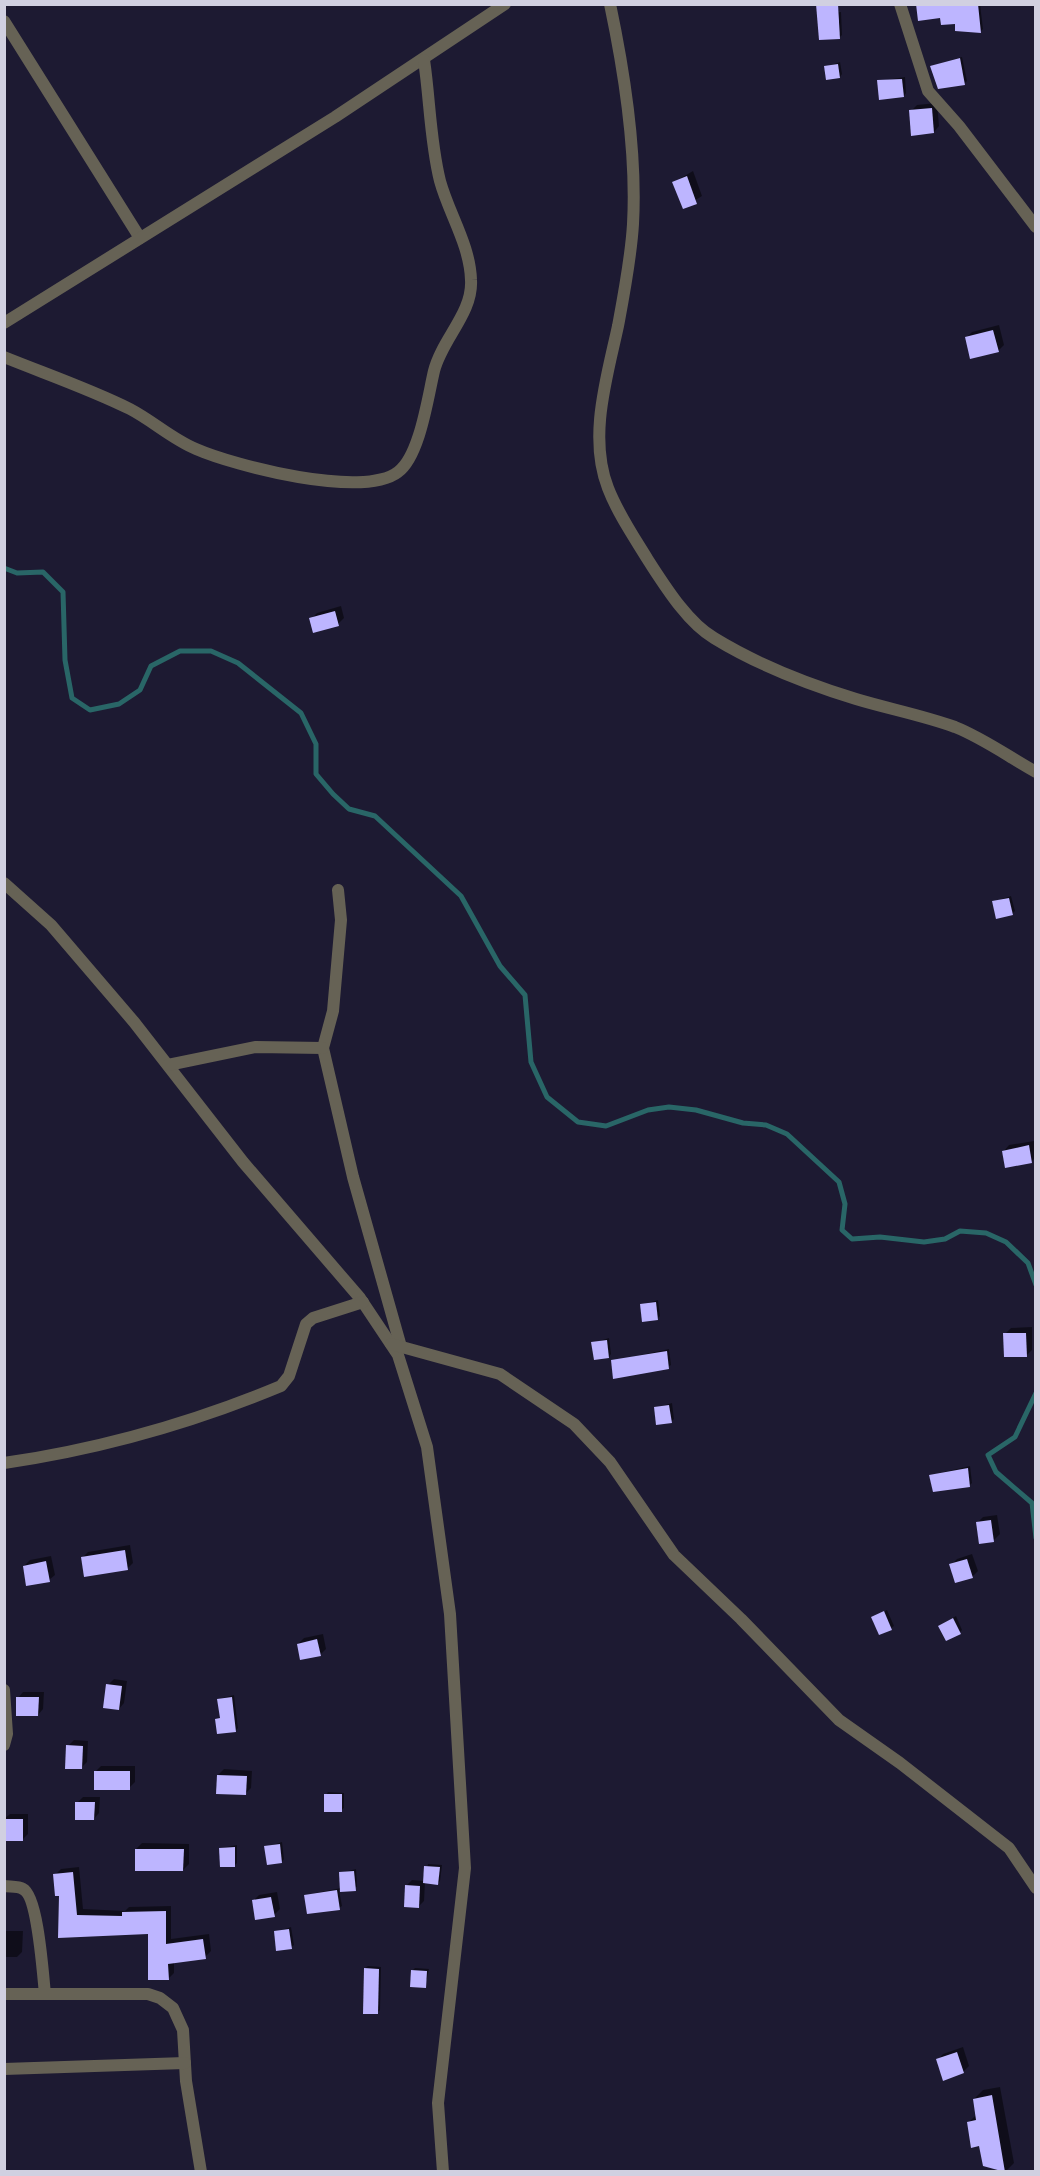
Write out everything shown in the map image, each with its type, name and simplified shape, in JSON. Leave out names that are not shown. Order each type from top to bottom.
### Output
[{"type":"street","points":[[4,323],[424,60],[505,4]]},
{"type":"street","points":[[610,4],[619,45],[633,172],[633,225],[619,322],[603,394],[599,443],[607,487],[629,530],[671,596],[711,637],[767,667],[856,699],[910,712],[957,728],[1035,772]]},
{"type":"street","points":[[900,4],[928,91],[959,126],[1035,227]]},
{"type":"street","points":[[4,21],[140,238]]},
{"type":"street","points":[[4,357],[132,410],[195,449],[244,465],[319,482],[378,479],[399,472],[412,453],[437,361],[470,300],[471,279],[460,232],[441,184],[432,146],[424,60]]},
{"type":"street","points":[[4,882],[51,925],[168,1065],[243,1162],[363,1302],[396,1346],[500,1374],[574,1424],[610,1462],[674,1555],[741,1619],[839,1720],[900,1763],[1009,1848],[1035,1888]]},
{"type":"street","points":[[338,890],[340,920],[333,1011],[323,1048],[398,1355],[427,1447],[450,1614],[465,1868],[438,2103],[443,2172]]},
{"type":"street","points":[[168,1065],[256,1047],[323,1048]]},
{"type":"street","points":[[4,1463],[105,1445],[202,1417],[281,1386],[289,1376],[306,1324],[313,1318],[363,1302]]},
{"type":"street","points":[[4,1690],[7,1734],[4,1745]]},
{"type":"street","points":[[4,1886],[23,1889],[29,1894],[34,1908],[45,1994]]},
{"type":"street","points":[[4,1994],[148,1995],[160,1998],[173,2008],[183,2030],[185,2063],[201,2172]]},
{"type":"street","points":[[4,2069],[185,2063]]},
{"type":"building","points":[[816,4],[838,4],[840,39],[819,40]]},
{"type":"building","points":[[916,4],[978,4],[981,33],[955,31],[955,24],[941,25],[940,18],[918,21]]},
{"type":"building","points":[[960,58],[965,85],[938,89],[930,66]]},
{"type":"building","points":[[838,64],[840,78],[826,80],[824,66]]},
{"type":"building","points":[[902,79],[904,97],[879,100],[877,80]]},
{"type":"building","points":[[932,108],[934,133],[911,136],[909,110]]},
{"type":"building","points":[[687,176],[697,204],[683,209],[672,182]]},
{"type":"building","points":[[993,330],[999,352],[970,359],[965,337]]},
{"type":"building","points":[[335,611],[339,626],[313,633],[309,618]]},
{"type":"building","points":[[1009,898],[1013,915],[996,919],[992,901]]},
{"type":"building","points":[[1029,1145],[1032,1163],[1005,1168],[1002,1151]]},
{"type":"building","points":[[656,1302],[658,1320],[642,1322],[640,1304]]},
{"type":"building","points":[[1003,1333],[1026,1333],[1027,1357],[1004,1357]]},
{"type":"building","points":[[607,1340],[609,1358],[594,1360],[591,1342]]},
{"type":"building","points":[[667,1351],[669,1369],[613,1379],[611,1360]]},
{"type":"building","points":[[669,1405],[672,1423],[656,1425],[654,1407]]},
{"type":"building","points":[[968,1468],[970,1487],[933,1492],[929,1475]]},
{"type":"building","points":[[991,1520],[994,1542],[979,1544],[976,1522]]},
{"type":"building","points":[[125,1550],[128,1570],[84,1577],[81,1557]]},
{"type":"building","points":[[967,1559],[973,1578],[955,1583],[949,1564]]},
{"type":"building","points":[[46,1561],[50,1582],[26,1586],[23,1566]]},
{"type":"building","points":[[884,1611],[892,1630],[879,1635],[871,1617]]},
{"type":"building","points":[[953,1618],[961,1634],[946,1641],[938,1626]]},
{"type":"building","points":[[317,1639],[321,1656],[300,1660],[297,1644]]},
{"type":"building","points":[[106,1684],[122,1686],[119,1710],[103,1708]]},
{"type":"building","points":[[16,1697],[39,1697],[38,1716],[16,1716]]},
{"type":"building","points":[[232,1697],[236,1732],[217,1734],[215,1719],[220,1718],[217,1699]]},
{"type":"building","points":[[66,1745],[83,1746],[82,1769],[65,1769]]},
{"type":"building","points":[[94,1771],[130,1771],[130,1790],[94,1790]]},
{"type":"building","points":[[217,1775],[247,1776],[246,1795],[216,1794]]},
{"type":"building","points":[[324,1794],[342,1794],[342,1812],[324,1812]]},
{"type":"building","points":[[75,1802],[95,1802],[94,1820],[75,1820]]},
{"type":"building","points":[[4,1819],[23,1819],[23,1841],[4,1841]]},
{"type":"building","points":[[280,1844],[282,1863],[267,1865],[264,1846]]},
{"type":"building","points":[[235,1847],[235,1867],[220,1867],[219,1848]]},
{"type":"building","points":[[135,1849],[184,1849],[183,1871],[135,1871]]},
{"type":"building","points":[[424,1866],[440,1867],[438,1885],[423,1883]]},
{"type":"building","points":[[354,1871],[356,1891],[340,1892],[339,1872]]},
{"type":"building","points":[[73,1872],[77,1915],[122,1916],[122,1912],[166,1911],[166,1944],[203,1939],[206,1959],[168,1964],[169,1980],[148,1980],[148,1934],[58,1938],[59,1896],[55,1896],[53,1874]]},
{"type":"building","points":[[405,1885],[420,1886],[419,1908],[404,1907]]},
{"type":"building","points":[[337,1890],[340,1910],[307,1914],[304,1895]]},
{"type":"building","points":[[271,1897],[275,1917],[255,1920],[252,1900]]},
{"type":"building","points":[[289,1929],[292,1949],[276,1951],[274,1931]]},
{"type":"building","points":[[364,1968],[379,1969],[378,2014],[363,2014]]},
{"type":"building","points":[[411,1970],[427,1971],[426,1988],[410,1987]]},
{"type":"building","points":[[957,2052],[964,2073],[943,2081],[936,2059]]},
{"type":"building","points":[[992,2095],[1005,2172],[983,2166],[979,2146],[971,2148],[967,2122],[976,2120],[973,2099]]},
{"type":"waterway","points":[[4,568],[17,573],[43,572],[63,592],[65,660],[72,698],[90,710],[119,704],[140,690],[151,666],[180,651],[211,651],[238,663],[301,713],[316,744],[316,774],[333,794],[349,809],[375,816],[461,896],[500,966],[525,995],[531,1062],[547,1097],[578,1122],[606,1126],[648,1110],[669,1107],[696,1110],[743,1123],[766,1125],[787,1134],[839,1182],[845,1204],[842,1230],[852,1239],[880,1237],[924,1242],[945,1239],[960,1231],[986,1233],[1006,1242],[1028,1263],[1036,1285]]},
{"type":"waterway","points":[[1036,1393],[1015,1437],[988,1455],[996,1472],[1032,1503],[1036,1538]]}]
